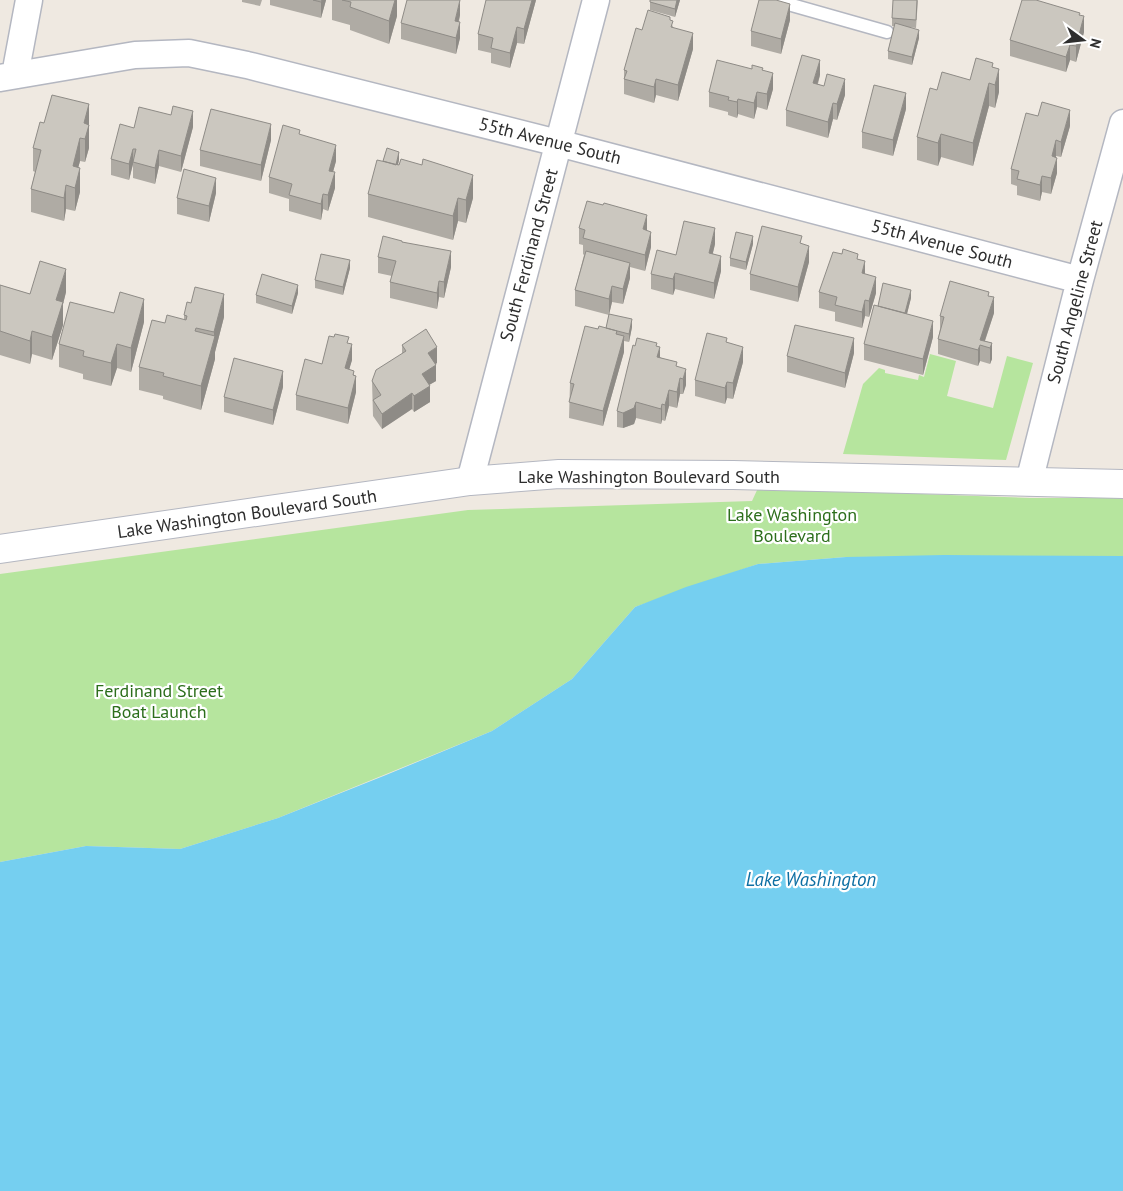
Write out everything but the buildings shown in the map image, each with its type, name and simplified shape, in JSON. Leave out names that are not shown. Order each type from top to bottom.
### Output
[{"type":"main road","name":"Lake Washington Boulevard South","points":[[0,549],[470,481],[569,474],[733,475],[1123,484]]},
{"type":"street","points":[[7,77],[29,0]]},
{"type":"street","name":"South Ferdinand Street","points":[[470,481],[596,0]]},
{"type":"street","name":"55th Avenue South","points":[[7,77],[135,55],[189,53],[247,65],[558,143],[1080,280]]},
{"type":"street","name":"South Angeline Street","points":[[1029,482],[1080,280],[1123,123]]},
{"type":"lane","points":[[774,0],[887,32]]},
{"type":"green space","points":[[930,354],[956,361],[947,396],[993,408],[1007,356],[1033,363],[1006,460],[843,454],[863,384],[879,368],[885,370],[885,373],[918,380],[919,375],[924,377]]},
{"type":"green space","name":"Ferdinand Street Boat Launch","points":[[758,488],[1030,498],[1123,498],[1123,556],[846,557],[758,564],[635,607],[572,679],[492,731],[278,818],[180,849],[86,846],[0,862],[0,574],[468,510],[752,501]]},
{"type":"water","name":"Lake Washington","points":[[944,555],[1123,556],[1123,1191],[0,1191],[0,862],[86,846],[180,849],[278,818],[386,775],[492,731],[572,679],[635,607],[686,587],[758,564],[846,557]]},
{"type":"park label","name":"Lake Washington Boulevard","points":[[792,525]]}]
